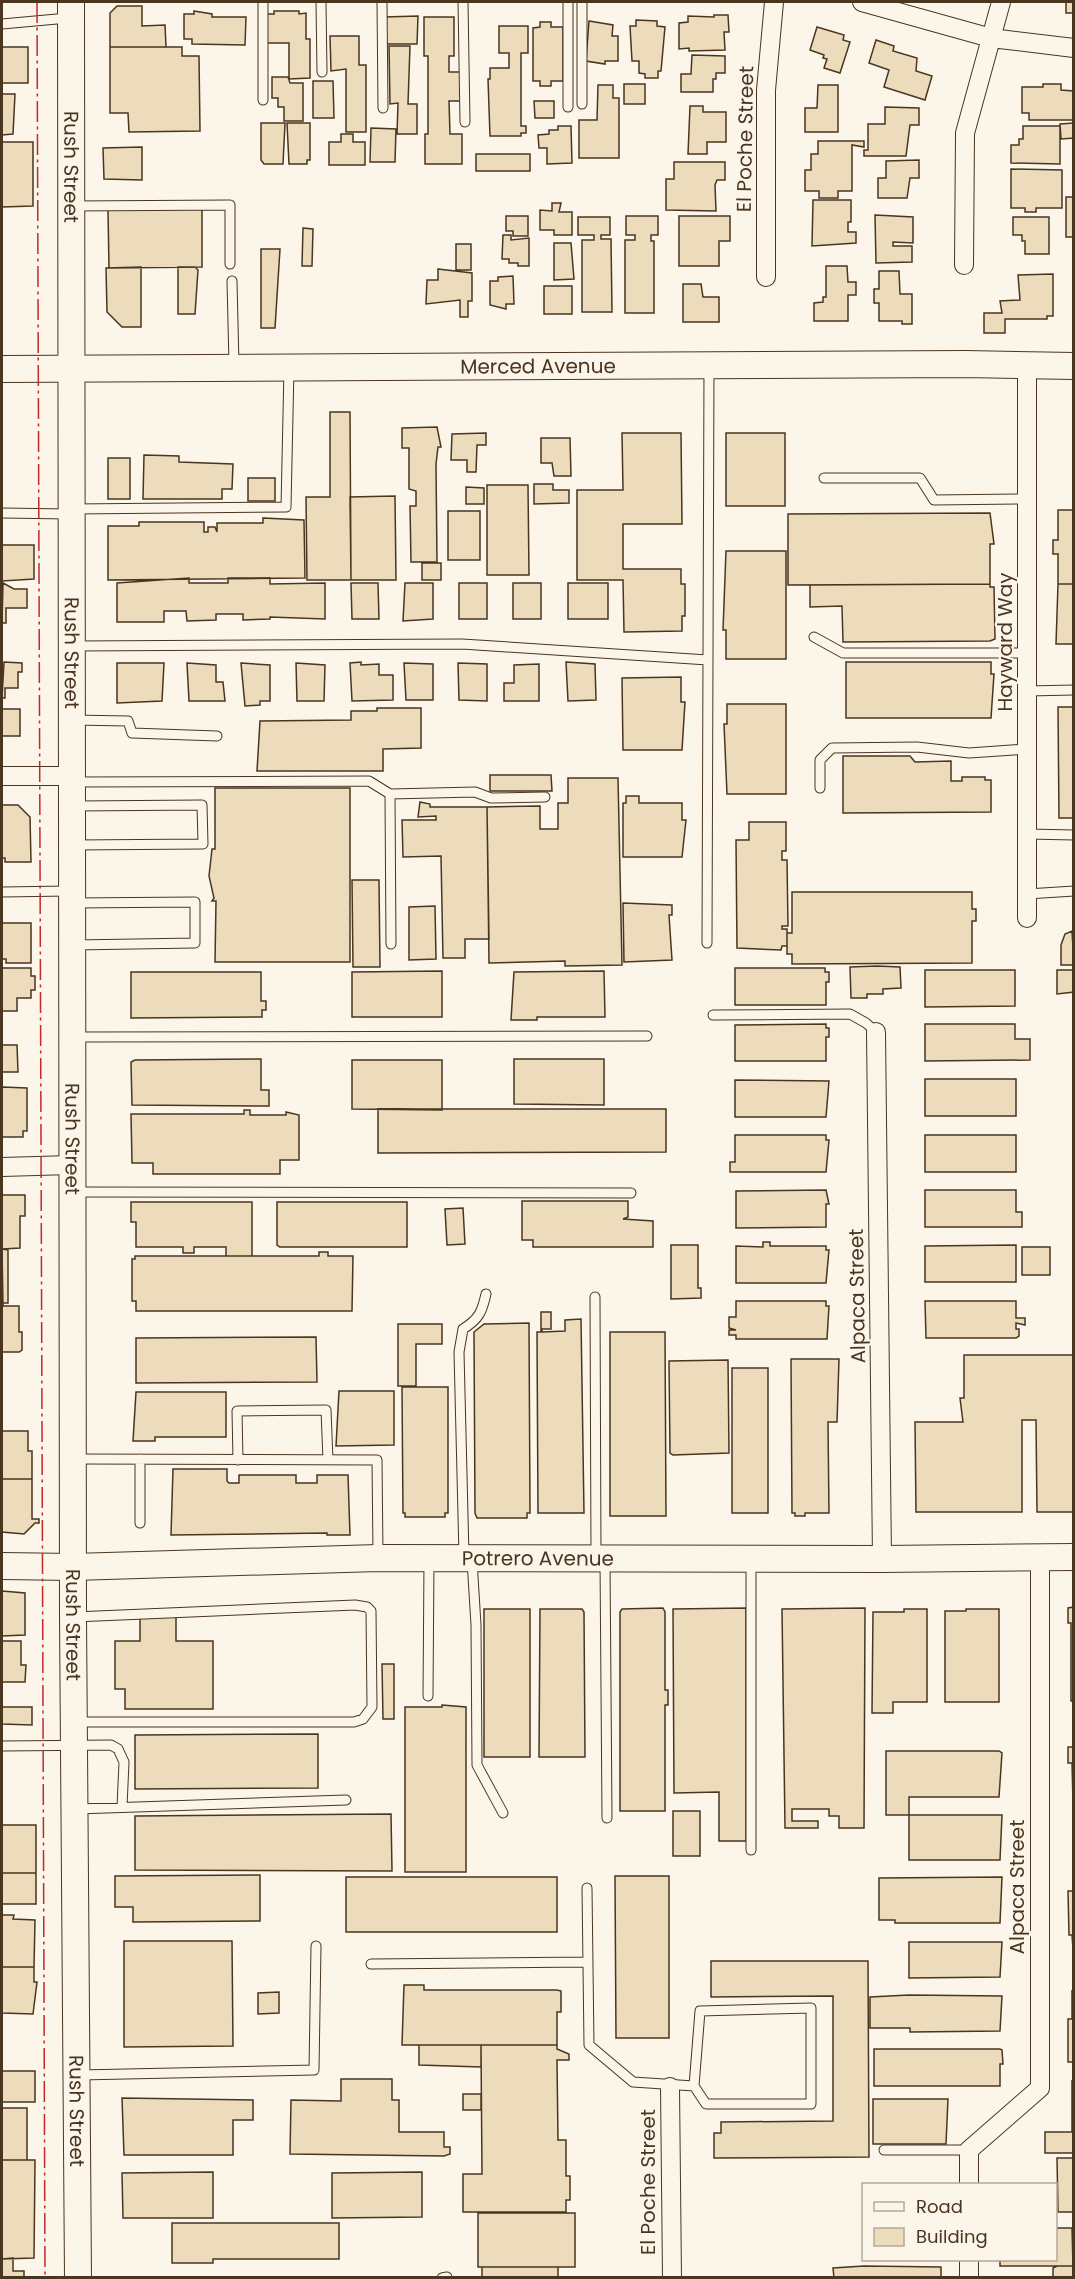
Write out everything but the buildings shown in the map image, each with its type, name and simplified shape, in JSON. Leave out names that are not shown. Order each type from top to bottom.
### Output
[{"type":"street","name":"El Poche Street","points":[[766,277],[766,90],[774,2]]},
{"type":"street","points":[[862,2],[991,38],[1074,48]]},
{"type":"street","points":[[964,265],[965,133],[1001,2]]},
{"type":"street","name":"Rush Street","points":[[71,10],[73,1037],[71,1165],[73,1192],[73,1617],[78,2277]]},
{"type":"street","name":"Hayward Way","points":[[1027,365],[1027,918]]},
{"type":"street","name":"Merced Avenue","points":[[2,369],[1074,366]]},
{"type":"street","points":[[2,776],[71,788]]},
{"type":"street","name":"Alpaca Street","points":[[876,1032],[882,1559]]},
{"type":"street","points":[[2,1167],[71,1165]]},
{"type":"street","name":"Alpaca Street","points":[[969,2150],[1040,2088],[1041,1557]]},
{"type":"street","name":"Potrero Avenue","points":[[2,1566],[73,1567],[378,1558],[1074,1557]]},
{"type":"street","name":"El Poche Street","points":[[670,2087],[672,2277]]},
{"type":"street","points":[[969,2150],[969,2183]]},
{"type":"street","points":[[969,2261],[969,2277]]},
{"type":"lane","points":[[263,2],[263,100]]},
{"type":"lane","points":[[321,2],[322,72]]},
{"type":"lane","points":[[382,2],[383,108]]},
{"type":"lane","points":[[464,2],[465,122]]},
{"type":"lane","points":[[568,2],[568,107]]},
{"type":"lane","points":[[582,2],[582,104]]},
{"type":"lane","points":[[2,24],[71,10]]},
{"type":"lane","points":[[71,206],[230,205],[230,264]]},
{"type":"lane","points":[[232,281],[234,368]]},
{"type":"lane","points":[[707,943],[709,366]]},
{"type":"lane","points":[[2,513],[286,507],[289,368]]},
{"type":"lane","points":[[824,478],[920,478],[934,500],[1027,499]]},
{"type":"lane","points":[[814,638],[843,652],[1027,653]]},
{"type":"lane","points":[[71,646],[462,644],[708,660]]},
{"type":"lane","points":[[1027,691],[1074,690]]},
{"type":"lane","points":[[71,720],[128,722],[132,733],[217,736]]},
{"type":"lane","points":[[820,788],[820,760],[832,748],[917,747],[969,753],[1027,749]]},
{"type":"lane","points":[[71,788],[369,781],[390,794],[475,792],[492,798],[545,797]]},
{"type":"lane","points":[[71,788],[202,805],[203,844],[71,845]]},
{"type":"lane","points":[[390,794],[391,944]]},
{"type":"lane","points":[[1027,834],[1074,835]]},
{"type":"lane","points":[[1027,894],[1074,891]]},
{"type":"lane","points":[[2,892],[195,902],[195,943],[72,945]]},
{"type":"lane","points":[[713,1016],[850,1014],[876,1032]]},
{"type":"lane","points":[[73,1037],[647,1036]]},
{"type":"lane","points":[[73,1192],[631,1193]]},
{"type":"lane","points":[[486,1294],[482,1314],[463,1329],[459,1352],[468,1558],[476,1625],[477,1765],[503,1813]]},
{"type":"lane","points":[[595,1297],[607,1818]]},
{"type":"lane","points":[[238,1460],[237,1411],[326,1410],[328,1460]]},
{"type":"lane","points":[[73,1459],[377,1460],[378,1558]]},
{"type":"lane","points":[[140,1459],[140,1523]]},
{"type":"lane","points":[[428,1696],[429,1558]]},
{"type":"lane","points":[[751,1559],[751,1850]]},
{"type":"lane","points":[[2,1746],[74,1734],[236,1722],[354,1722],[363,1719],[372,1707],[371,1611],[367,1607],[355,1605],[73,1617]]},
{"type":"lane","points":[[74,1734],[118,1749],[124,1762],[122,1807]]},
{"type":"lane","points":[[75,1809],[346,1800]]},
{"type":"lane","points":[[587,1888],[589,2045],[633,2082],[670,2087],[694,2086]]},
{"type":"lane","points":[[76,2075],[314,2070],[316,1946]]},
{"type":"lane","points":[[371,1964],[588,1962]]},
{"type":"lane","points":[[812,2008],[812,2104],[706,2104],[694,2086],[700,2012],[812,2008]]},
{"type":"lane","points":[[884,2150],[969,2150]]},
{"type":"lane","points":[[442,2277],[447,2277]]},
{"type":"power","points":[[37,2],[45,2278]]}]
